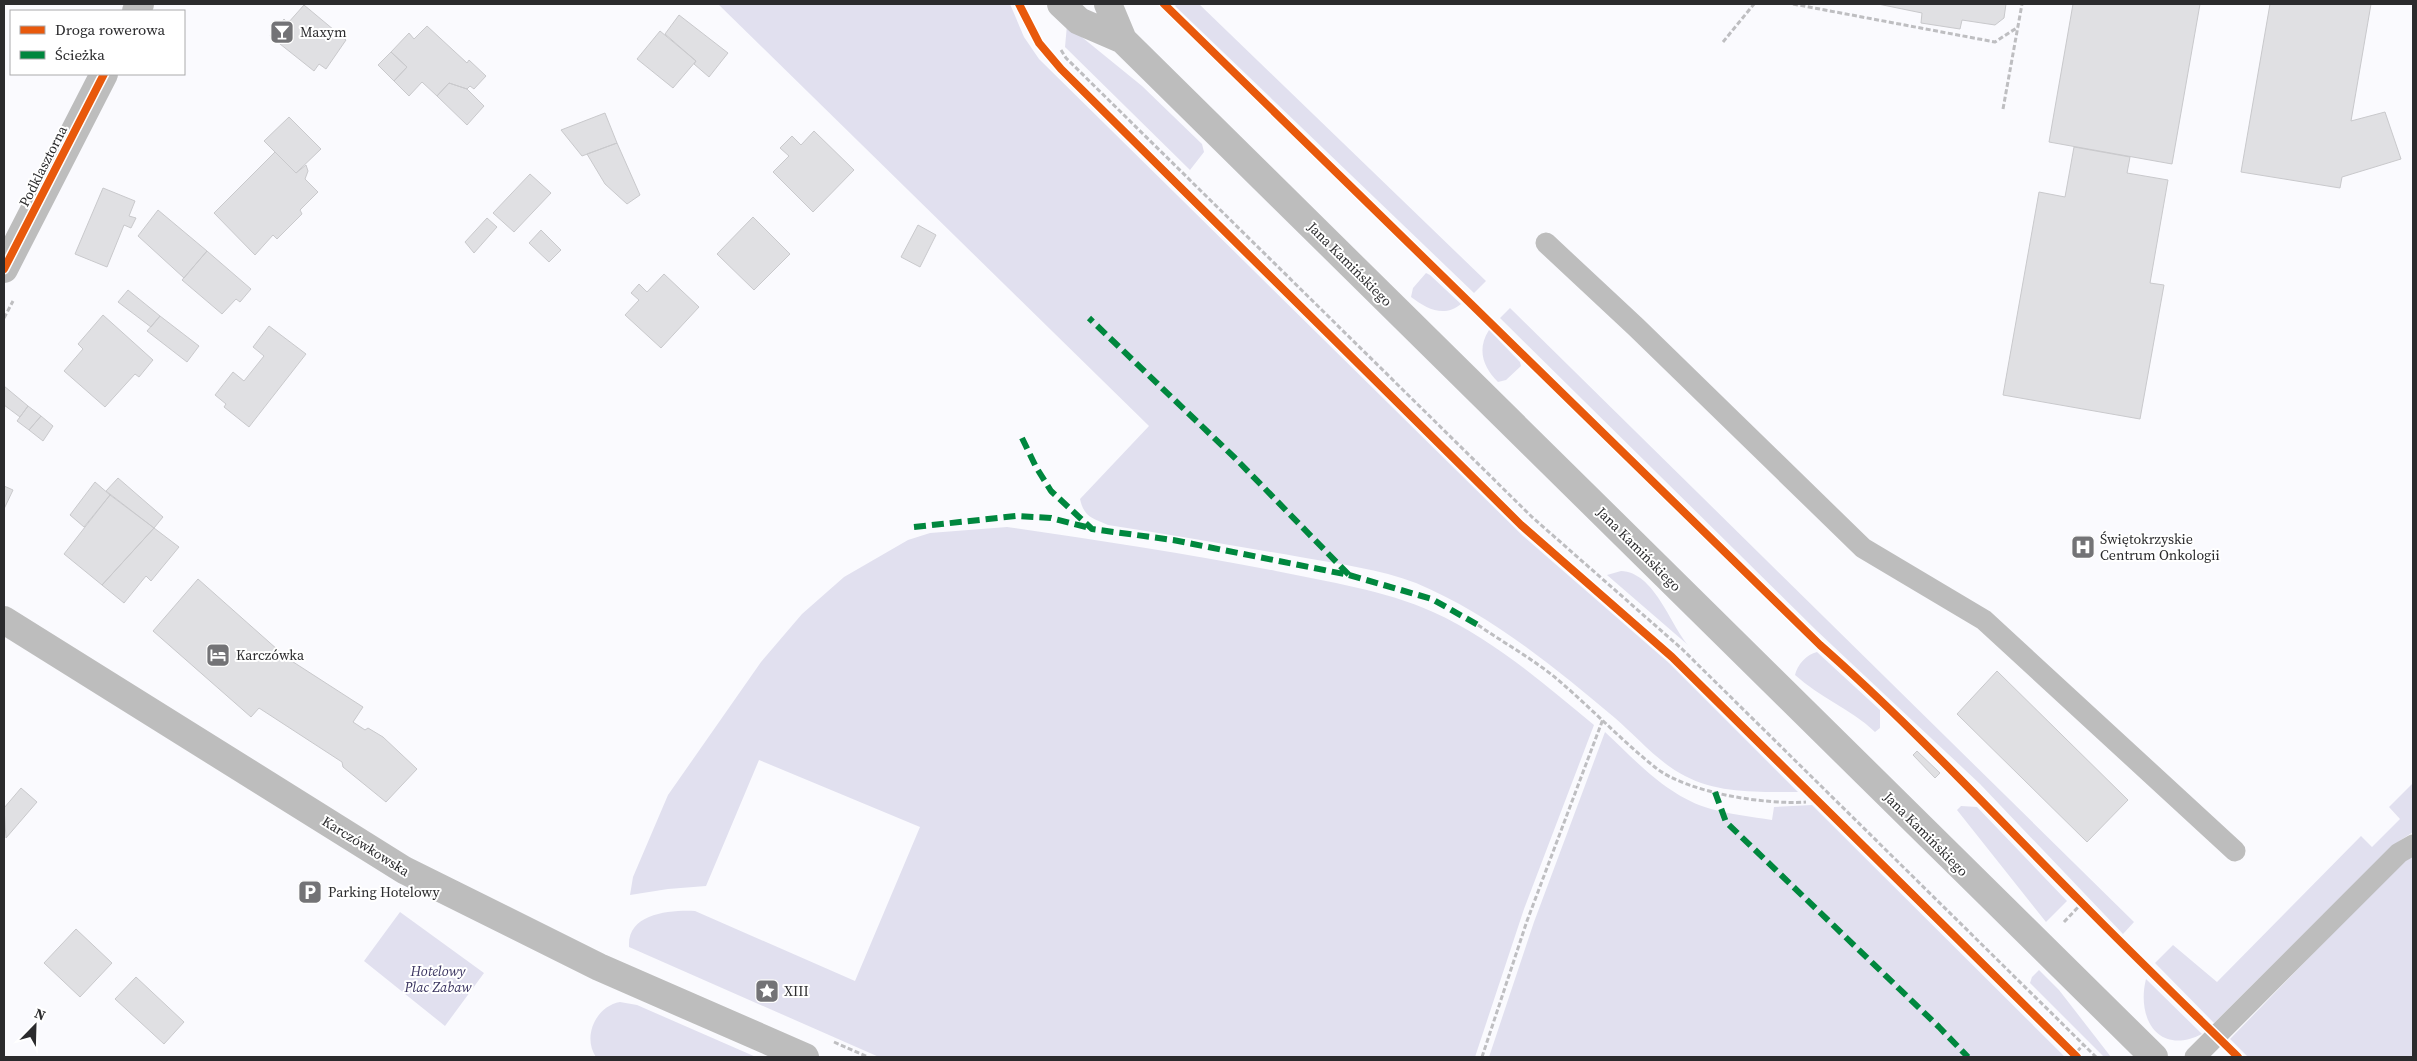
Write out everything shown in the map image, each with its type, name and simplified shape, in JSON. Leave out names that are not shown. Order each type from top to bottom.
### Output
[{"type":"street","name":"Jana Kamińskiego","points":[[1108,4],[1123,40]]},
{"type":"street","name":"Jana Kamińskiego","points":[[1065,8],[1079,21],[1123,40],[2154,1057]]},
{"type":"street","name":"Podklasztorna","points":[[4,269],[103,75]]},
{"type":"street","name":"Karczówkowska","points":[[4,620],[404,870],[599,967],[805,1057]]},
{"type":"lane","points":[[1546,243],[1636,327],[1862,548],[1984,620],[2235,851]]},
{"type":"lane","points":[[2195,1057],[2399,854],[2413,845]]},
{"type":"path","points":[[1723,42],[1754,4]]},
{"type":"path","points":[[1792,4],[1995,42],[2018,27]]},
{"type":"path","points":[[2003,109],[2022,4]]},
{"type":"path","points":[[1065,8],[1050,32],[1066,58],[1532,518],[1682,649],[2096,1057]]},
{"type":"path","points":[[1478,625],[1554,677],[1657,769],[1697,788],[1749,799],[1789,803],[1806,802]]},
{"type":"path","points":[[1482,1057],[1527,921],[1603,719]]},
{"type":"path","points":[[2063,923],[2082,903]]},
{"type":"path","points":[[2067,1048],[2074,1056],[2083,1045]]},
{"type":"green space","points":[[718,4],[1010,4],[1024,37],[1039,59],[1523,536],[1669,663],[1798,792],[1740,791],[1712,786],[1685,776],[1657,757],[1615,718],[1520,643],[1470,610],[1416,583],[1359,567],[1108,525],[1090,516],[1084,510],[1080,499],[1149,426]]},
{"type":"green space","points":[[1177,4],[1199,4],[1486,281],[1474,293],[1175,6]]},
{"type":"green space","points":[[1067,25],[1142,86],[1202,144],[1204,152],[1190,170],[1065,47]]},
{"type":"green space","points":[[1426,273],[1461,304],[1455,308],[1442,311],[1429,308],[1411,297],[1413,288]]},
{"type":"green space","points":[[1510,308],[2134,922],[2123,934],[1980,784],[1817,631],[1500,318]]},
{"type":"green space","points":[[1489,330],[1520,362],[1521,366],[1506,380],[1498,382],[1489,371],[1483,358],[1483,345]]},
{"type":"green space","points":[[1007,527],[1243,565],[1376,592],[1414,604],[1455,623],[1497,649],[1594,725],[1524,909],[1475,1057],[879,1057],[629,947],[630,936],[642,920],[674,911],[695,911],[855,981],[920,827],[759,760],[706,886],[630,895],[633,877],[668,795],[761,662],[802,614],[844,577],[908,540],[930,533]]},
{"type":"green space","points":[[1621,571],[1633,574],[1652,589],[1688,645],[1607,575]]},
{"type":"green space","points":[[1817,652],[1880,710],[1880,728],[1875,732],[1856,716],[1814,690],[1795,675],[1803,661]]},
{"type":"green space","points":[[1605,732],[1641,766],[1667,787],[1695,803],[1711,809],[1772,820],[1774,807],[1812,805],[2064,1056],[1489,1057],[1534,922]]},
{"type":"green space","points":[[2413,783],[2413,832],[2392,846],[2214,1023],[2155,963],[2173,945],[2217,982],[2361,836],[2372,847],[2400,819],[2389,807]]},
{"type":"green space","points":[[1961,806],[1977,807],[2067,901],[2046,922],[1957,810]]},
{"type":"green space","points":[[2413,855],[2413,1057],[2248,1057],[2230,1039],[2398,866]]},
{"type":"green space","name":"Hotelowy Plac Zabaw","points":[[400,912],[484,973],[445,1026],[364,961]]},
{"type":"green space","points":[[2039,970],[2059,990],[2111,1057],[2104,1057],[2030,983],[2032,977]]},
{"type":"green space","points":[[2146,979],[2202,1034],[2187,1040],[2174,1040],[2163,1037],[2154,1030],[2144,1008]]},
{"type":"green space","points":[[620,1002],[637,1005],[756,1057],[596,1057],[590,1041],[594,1024],[604,1009]]},
{"type":"building","points":[[1878,4],[2006,4],[2004,18],[1995,25],[1962,20],[1960,29],[1921,23],[1922,13]]},
{"type":"building","points":[[2073,4],[2200,4],[2172,164],[2049,142]]},
{"type":"building","points":[[2270,4],[2371,4],[2351,121],[2385,112],[2401,159],[2342,177],[2340,188],[2241,172]]},
{"type":"building","points":[[304,5],[346,40],[326,69],[319,64],[314,71],[270,36],[284,19],[288,23]]},
{"type":"building","points":[[679,15],[728,53],[709,77],[694,64],[696,61],[665,34]]},
{"type":"building","points":[[427,26],[467,63],[469,60],[486,76],[474,89],[470,86],[467,89],[449,83],[437,96],[422,82],[409,96],[394,81],[407,67],[391,52],[409,33],[414,39]]},
{"type":"building","points":[[660,31],[696,61],[673,88],[637,59]]},
{"type":"building","points":[[391,52],[407,67],[394,81],[378,65]]},
{"type":"building","points":[[449,83],[467,89],[484,106],[467,125],[437,96]]},
{"type":"building","points":[[605,113],[617,143],[582,156],[561,130]]},
{"type":"building","points":[[289,117],[321,149],[296,173],[264,141]]},
{"type":"building","points":[[814,131],[854,170],[813,212],[773,172],[789,156],[780,148],[792,136],[801,145]]},
{"type":"building","points":[[617,143],[640,195],[627,204],[605,184],[587,154]]},
{"type":"building","points":[[2074,147],[2130,157],[2127,173],[2168,180],[2150,283],[2164,285],[2140,419],[2003,395],[2039,192],[2065,197]]},
{"type":"building","points":[[275,152],[296,173],[306,165],[308,171],[305,179],[318,192],[300,210],[302,214],[277,239],[273,235],[255,255],[214,213]]},
{"type":"building","points":[[530,174],[551,193],[514,232],[493,213]]},
{"type":"building","points":[[103,188],[135,201],[129,216],[136,218],[131,228],[124,225],[107,267],[75,254]]},
{"type":"building","points":[[158,210],[207,251],[184,278],[138,236]]},
{"type":"building","points":[[753,217],[790,254],[754,290],[717,254]]},
{"type":"building","points":[[487,218],[497,227],[474,253],[465,242]]},
{"type":"building","points":[[918,225],[936,235],[920,267],[901,257]]},
{"type":"building","points":[[541,230],[561,250],[549,262],[529,243]]},
{"type":"building","points":[[207,251],[251,289],[240,302],[236,299],[222,314],[182,280]]},
{"type":"building","points":[[664,274],[699,307],[661,348],[625,315],[639,300],[631,293],[639,284],[647,292]]},
{"type":"building","points":[[128,290],[160,316],[151,327],[118,302]]},
{"type":"building","points":[[103,315],[153,360],[139,377],[135,374],[105,407],[64,371],[83,349],[78,344]]},
{"type":"building","points":[[160,316],[199,346],[187,362],[147,331]]},
{"type":"building","points":[[269,326],[306,354],[249,427],[224,407],[226,404],[215,395],[233,372],[244,381],[264,356],[253,347]]},
{"type":"building","points":[[4,386],[28,406],[20,417],[4,405]]},
{"type":"building","points":[[28,406],[41,416],[29,430],[17,421]]},
{"type":"building","points":[[41,416],[53,426],[43,441],[29,430]]},
{"type":"building","points":[[118,478],[163,517],[154,528],[106,491]]},
{"type":"building","points":[[95,482],[110,495],[84,527],[70,515]]},
{"type":"building","points":[[4,486],[13,490],[4,509]]},
{"type":"building","points":[[110,495],[154,528],[102,585],[64,554]]},
{"type":"building","points":[[154,528],[179,547],[151,581],[146,576],[124,603],[102,585]]},
{"type":"building","points":[[198,579],[287,658],[363,707],[353,722],[365,730],[368,728],[383,737],[417,769],[386,802],[343,767],[342,762],[259,708],[251,717],[153,631]]},
{"type":"building","points":[[1997,671],[2128,800],[2087,842],[1957,714]]},
{"type":"building","points":[[1917,751],[1940,773],[1935,778],[1913,755]]},
{"type":"building","points":[[21,788],[37,802],[6,838],[4,808]]},
{"type":"building","points":[[76,929],[112,963],[80,997],[44,963]]},
{"type":"building","points":[[136,977],[184,1022],[164,1044],[115,999]]},
{"type":"marked path","points":[[1022,438],[1036,467],[1051,491],[1092,529],[1173,540],[1349,575],[1235,458],[1089,318]]},
{"type":"marked path","points":[[914,527],[1016,516],[1051,518],[1090,528]]},
{"type":"marked path","points":[[1349,575],[1432,599],[1478,625]]},
{"type":"marked path","points":[[1715,792],[1726,822],[1968,1057]]},
{"type":"cycle path","points":[[1019,4],[1039,43],[1061,69],[1521,525],[1672,657],[2077,1057]]},
{"type":"cycle path","points":[[1164,4],[1820,645],[1887,706],[2118,940],[2238,1057]]},
{"type":"cycle path","points":[[4,269],[103,75]]},
{"type":"place","name":"Maxym","points":[[282,32]]},
{"type":"place","name":"Świętokrzyskie Centrum Onkologii","points":[[2083,547]]},
{"type":"place","name":"Karczówka","points":[[218,655]]},
{"type":"place","name":"Parking Hotelowy","points":[[310,892]]},
{"type":"place","name":"XIII","points":[[767,991]]}]
